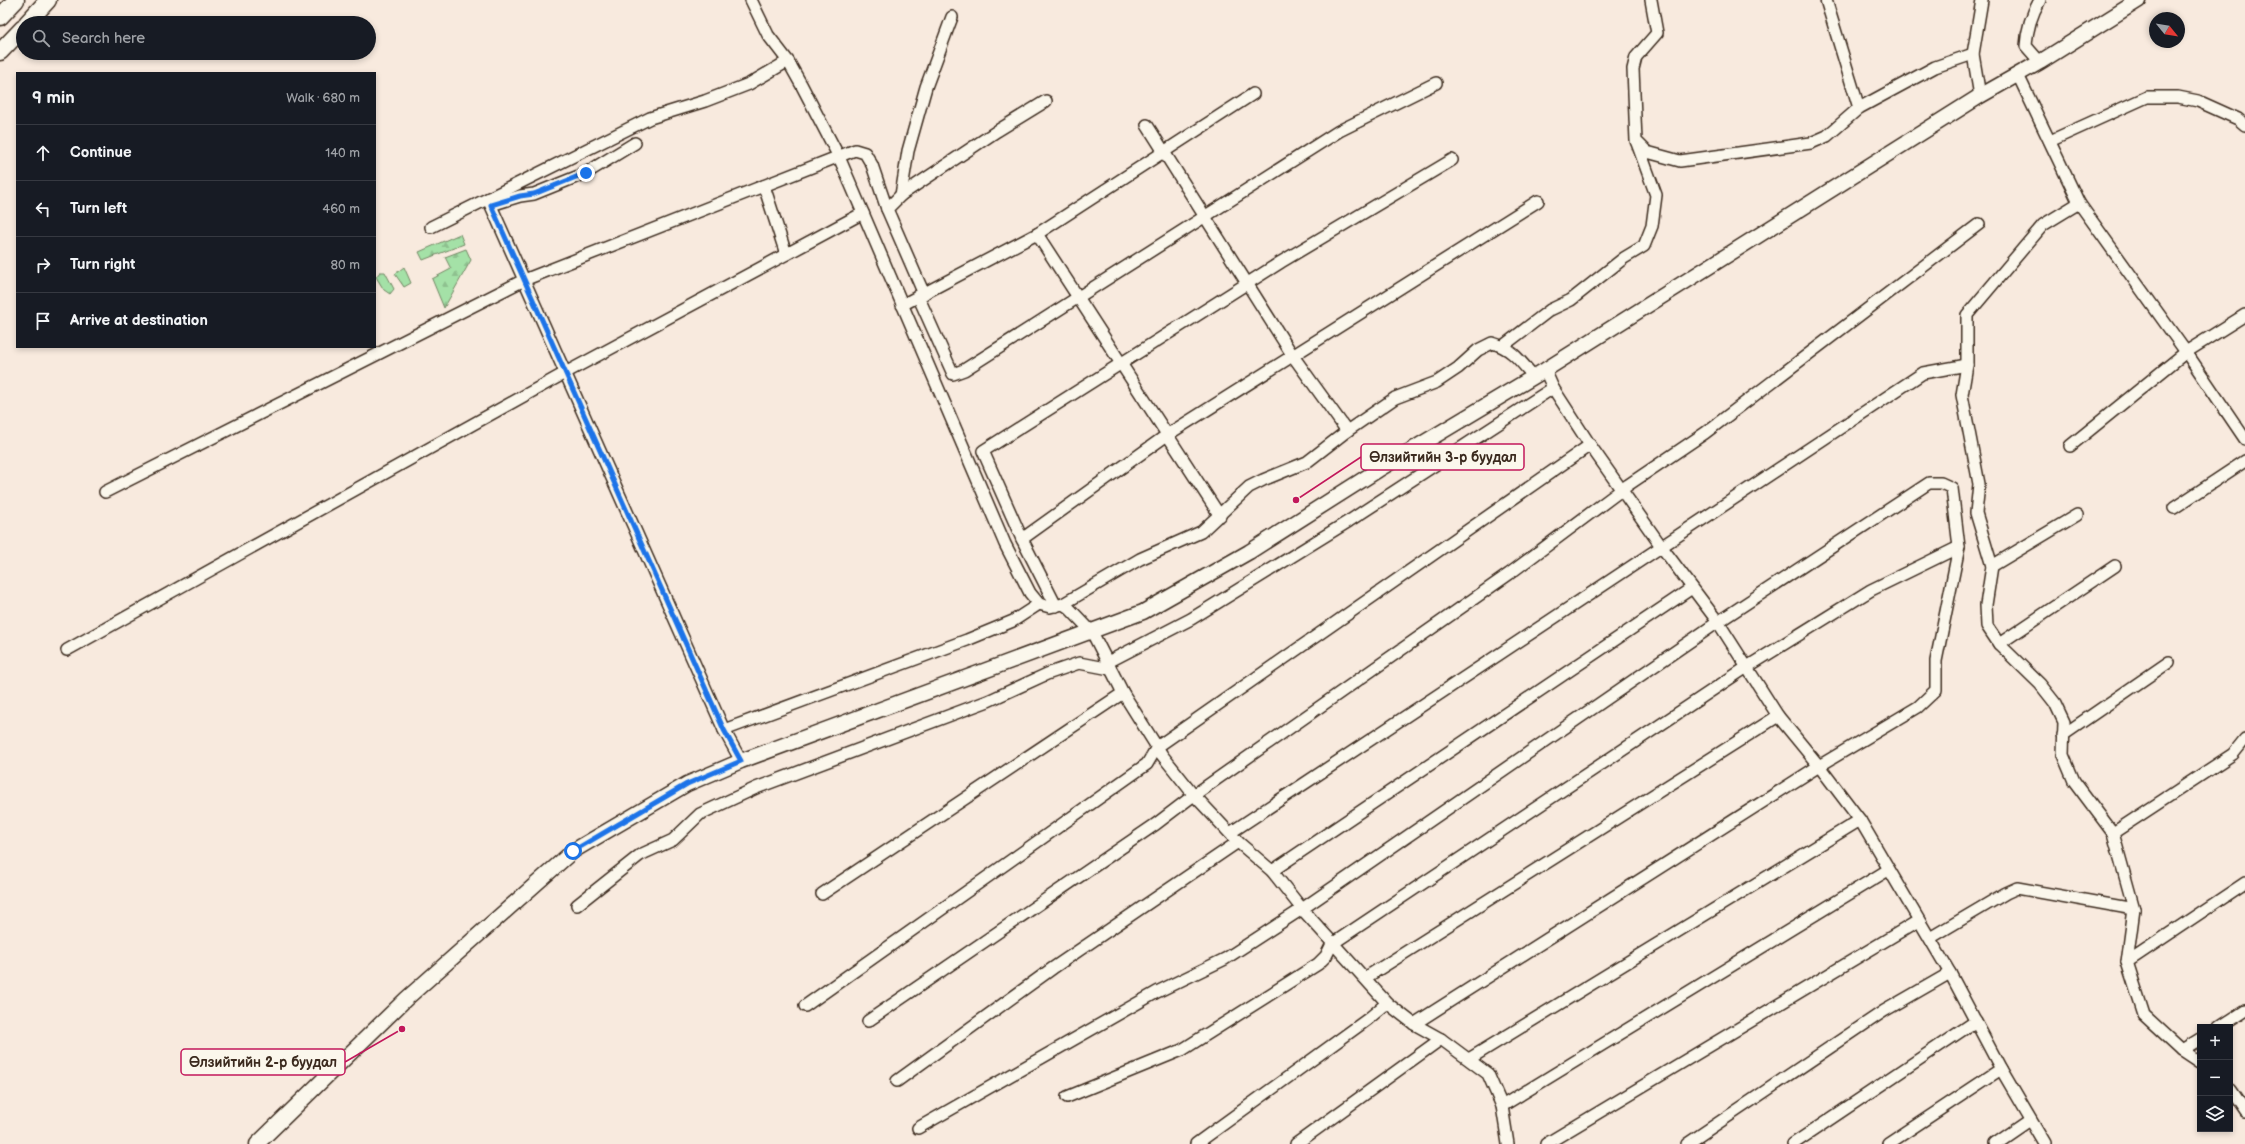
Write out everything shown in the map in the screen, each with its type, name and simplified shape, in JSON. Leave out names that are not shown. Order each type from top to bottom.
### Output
[{"type":"highway","points":[[0,17],[16,0]]},
{"type":"highway","points":[[33,16],[48,0]]},
{"type":"highway","points":[[0,52],[16,35]]},
{"type":"main road","points":[[256,1144],[406,999],[573,851],[687,784],[741,761],[1143,612],[1248,552],[1378,470],[1539,373],[1980,96],[2040,62],[2139,0]]},
{"type":"street","points":[[751,0],[768,35],[788,61],[839,157],[1005,544],[1030,593],[1039,604]]},
{"type":"street","points":[[1503,346],[1550,310],[1571,300],[1624,258],[1644,246],[1652,226],[1656,195],[1636,140],[1633,69],[1636,57],[1657,33],[1651,0]]},
{"type":"street","points":[[1826,0],[1859,108]]},
{"type":"street","points":[[1980,96],[1973,54],[1982,0]]},
{"type":"street","points":[[2040,0],[2032,13],[2027,30],[2026,46],[2040,62]]},
{"type":"street","points":[[901,195],[908,151],[926,87],[952,17]]},
{"type":"street","points":[[1636,140],[1647,152],[1680,161],[1751,153],[1811,143],[1827,136],[1859,108],[1935,67],[1973,54]]},
{"type":"street","points":[[431,227],[490,202],[641,123],[749,84],[788,61]]},
{"type":"street","points":[[2018,75],[2079,203],[2186,352],[2245,439]]},
{"type":"street","points":[[105,492],[524,280],[855,150],[865,153],[872,165],[887,209],[953,374],[964,370],[1339,131],[1436,83]]},
{"type":"street","points":[[902,305],[1037,234],[1253,94]]},
{"type":"street","points":[[2050,141],[2147,96],[2178,97],[2198,100],[2238,119],[2245,125]]},
{"type":"street","points":[[887,209],[901,195],[997,131],[1046,101]]},
{"type":"street","points":[[490,202],[534,194],[586,173],[635,147],[641,123]]},
{"type":"street","points":[[1147,125],[1293,356],[1347,431]]},
{"type":"street","points":[[1059,605],[1022,539],[983,451],[1119,364],[1452,160]]},
{"type":"street","points":[[764,186],[786,254]]},
{"type":"street","points":[[1022,539],[1166,435],[1538,201]]},
{"type":"street","points":[[490,202],[724,730],[741,761]]},
{"type":"street","points":[[2079,203],[2042,225],[1967,315],[1967,365],[1962,395],[1979,484],[1976,513],[1992,566],[1986,605],[1987,626],[1999,644],[2040,684],[2055,703],[2064,722],[2063,755],[2074,781],[2113,832],[2134,909],[2126,962],[2144,1015],[2182,1050],[2197,1060]]},
{"type":"street","points":[[67,650],[565,373],[863,213]]},
{"type":"street","points":[[868,1021],[1156,824],[1194,795],[1509,574],[1622,490],[1705,433],[1979,224]]},
{"type":"street","points":[[1037,234],[1119,364],[1220,516]]},
{"type":"street","points":[[2070,446],[2186,352],[2245,315]]},
{"type":"street","points":[[1059,605],[1140,559],[1201,532],[1220,516],[1249,487],[1307,462],[1347,431],[1395,398],[1436,382],[1458,368],[1478,350],[1492,343],[1503,346],[1539,373],[1553,388],[1590,445],[1660,546],[1718,622],[1778,716],[1819,766],[1860,820],[1888,870],[1950,973],[2001,1069],[2045,1144]]},
{"type":"street","points":[[1230,833],[1660,546],[1923,373],[1967,365]]},
{"type":"street","points":[[577,905],[640,855],[673,840],[700,814],[756,788],[988,701],[1047,674],[1079,664],[1108,666],[1191,619],[1349,522],[1553,388]]},
{"type":"street","points":[[805,1006],[1147,764],[1157,747],[1590,445]]},
{"type":"street","points":[[2174,508],[2245,461]]},
{"type":"street","points":[[918,1128],[1157,992],[1225,959],[1302,909],[1718,622],[1929,483],[1941,483],[1952,488],[1959,547],[1936,661],[1936,690],[1918,707],[1819,766],[1414,1024]]},
{"type":"street","points":[[1992,566],[2077,515]]},
{"type":"street","points":[[1067,1097],[1182,1050],[1318,964],[1326,956],[1332,944],[1747,667],[1871,590],[1959,547]]},
{"type":"street","points":[[1999,644],[2115,566]]},
{"type":"street","points":[[1272,871],[1692,588]]},
{"type":"street","points":[[724,730],[966,640],[1013,621],[1039,604],[1059,605],[1069,608],[1092,632],[1123,693],[1157,747],[1194,795],[1238,842],[1272,871],[1332,944],[1386,1002],[1414,1024],[1441,1039],[1488,1074],[1502,1106],[1508,1144]]},
{"type":"street","points":[[2063,735],[2169,662]]},
{"type":"street","points":[[822,894],[1123,693]]},
{"type":"street","points":[[1365,978],[1778,716]]},
{"type":"street","points":[[2113,832],[2233,754],[2245,739]]},
{"type":"street","points":[[1469,1059],[1860,820]]},
{"type":"street","points":[[897,1080],[1053,968],[1238,842]]},
{"type":"street","points":[[1502,1106],[1888,870]]},
{"type":"street","points":[[2126,962],[2245,884]]},
{"type":"street","points":[[1930,938],[2017,888],[2134,909]]},
{"type":"street","points":[[1546,1144],[1918,920]]},
{"type":"street","points":[[1687,1144],[1884,1010],[1950,973]]},
{"type":"street","points":[[1196,1144],[1368,1019],[1386,1002]]},
{"type":"street","points":[[2224,1024],[2245,1010]]},
{"type":"street","points":[[1793,1144],[1976,1021]]},
{"type":"street","points":[[1296,1144],[1441,1039]]},
{"type":"street","points":[[2182,1050],[2197,1041]]},
{"type":"street","points":[[1888,1144],[2001,1069]]},
{"type":"street","points":[[2233,1093],[2245,1111]]},
{"type":"street","points":[[1995,1144],[2030,1120]]},
{"type":"green space","points":[[460,234],[464,244],[423,260],[419,252]]},
{"type":"green space","points":[[466,249],[471,260],[444,308],[432,279],[451,269],[445,257]]},
{"type":"green space","points":[[404,267],[411,283],[404,287],[395,274]]},
{"type":"green space","points":[[380,272],[385,272],[394,289],[390,294],[384,290],[376,277]]},
{"type":"place","name":"Өлзийтийн 3-р буудал","points":[[1296,500]]},
{"type":"place","name":"Өлзийтийн 2-р буудал","points":[[402,1029]]},
{"type":"route","points":[[573,851],[630,816],[687,784],[741,761],[724,730],[491,205],[520,196],[534,194],[555,184],[586,173]]}]
